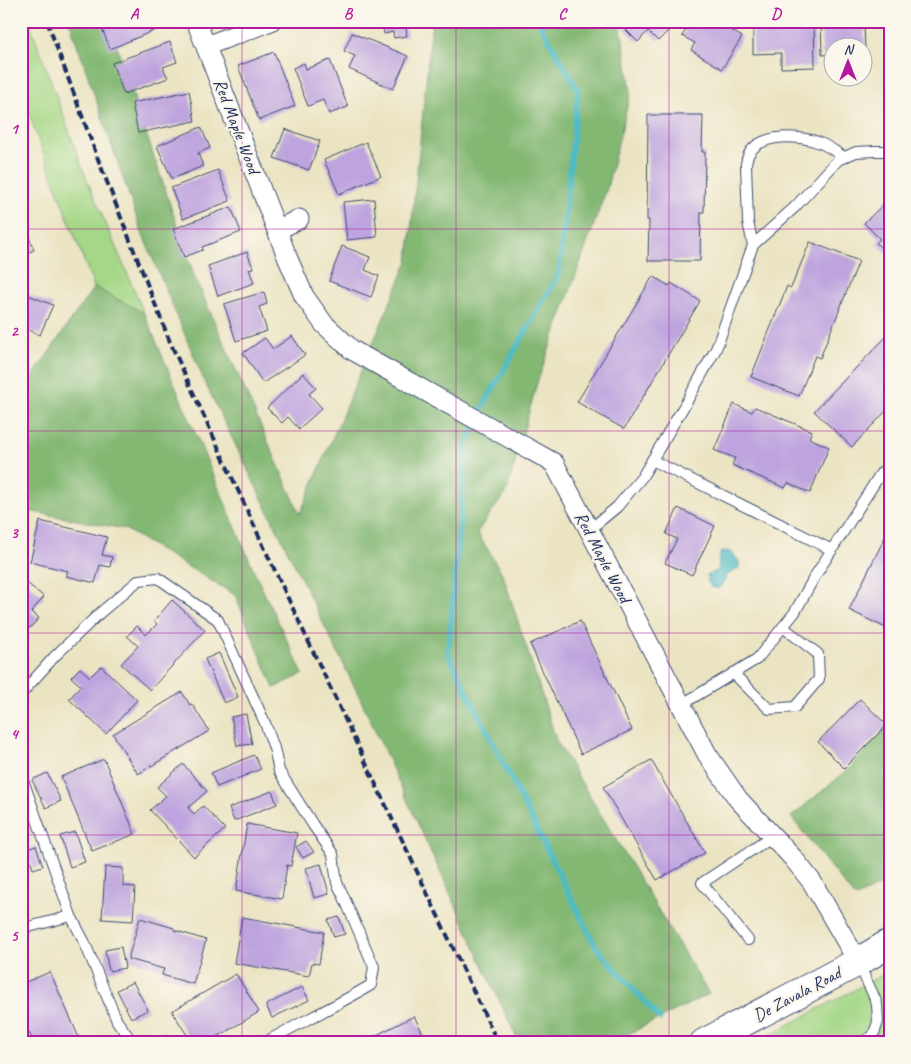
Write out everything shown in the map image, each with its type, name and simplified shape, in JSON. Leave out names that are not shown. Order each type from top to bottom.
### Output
[{"type":"main road","name":"De Zavala Road","points":[[704,1043],[858,962],[890,943]]},
{"type":"street","name":"Red Maple Wood","points":[[196,21],[304,296],[324,324],[352,350],[554,463],[707,754],[738,799],[793,858],[812,882],[858,962]]},
{"type":"street","points":[[206,46],[271,21]]},
{"type":"street","points":[[277,230],[299,219]]},
{"type":"lane","points":[[753,245],[748,222],[746,164],[751,150],[760,143],[772,138],[804,138],[820,143],[844,157]]},
{"type":"lane","points":[[589,530],[617,508],[642,477],[716,349],[753,245],[795,207],[838,160],[856,152],[890,151]]},
{"type":"lane","points":[[652,460],[832,550]]},
{"type":"lane","points":[[681,705],[757,659],[795,612],[815,576],[881,473],[890,464]]},
{"type":"lane","points":[[21,694],[55,656],[101,612],[139,580],[158,578],[218,620],[265,723],[274,748],[279,771],[333,854],[337,883],[374,967],[371,986],[264,1043]]},
{"type":"lane","points":[[733,673],[769,709],[795,708],[819,679],[818,654],[783,627]]},
{"type":"lane","points":[[24,783],[72,916],[117,1021],[133,1043]]},
{"type":"lane","points":[[748,940],[702,883],[773,836]]},
{"type":"lane","points":[[21,929],[72,916]]},
{"type":"lane","points":[[858,962],[877,1004],[878,1022],[873,1036],[862,1043]]},
{"type":"green space","points":[[21,21],[29,21],[85,175],[144,313],[94,287],[35,131],[21,87]]},
{"type":"green space","points":[[69,21],[108,21],[195,278],[300,514],[408,261],[432,21],[620,21],[631,91],[607,188],[537,383],[507,491],[477,532],[503,575],[557,742],[709,994],[610,1043],[519,1043],[360,698],[206,385],[142,233]]},
{"type":"green space","points":[[94,287],[144,313],[258,580],[303,674],[274,688],[235,595],[125,529],[28,511],[21,519],[21,393]]},
{"type":"green space","points":[[890,725],[890,880],[855,898],[791,817],[845,772]]},
{"type":"green space","points":[[890,971],[890,1043],[754,1043]]},
{"type":"water","points":[[728,551],[739,561],[739,568],[726,576],[719,588],[712,588],[708,582],[707,575],[717,571],[721,552]]},
{"type":"building","points":[[99,21],[163,21],[165,26],[110,49]]},
{"type":"building","points":[[382,21],[405,21],[407,36],[394,38],[393,32],[384,34]]},
{"type":"building","points":[[617,21],[678,21],[658,41],[648,31],[638,42]]},
{"type":"building","points":[[692,21],[717,21],[742,37],[722,69],[691,50],[695,43],[682,36]]},
{"type":"building","points":[[814,21],[815,67],[781,68],[781,53],[753,54],[753,23]]},
{"type":"building","points":[[821,21],[847,21],[847,27],[864,26],[865,38],[824,38],[824,55],[822,55]]},
{"type":"building","points":[[887,21],[890,21],[890,60],[887,60]]},
{"type":"building","points":[[352,33],[408,56],[393,89],[349,69],[355,56],[344,51]]},
{"type":"building","points":[[170,42],[177,62],[163,67],[168,78],[124,94],[112,63]]},
{"type":"building","points":[[274,52],[295,106],[259,120],[238,66]]},
{"type":"building","points":[[330,60],[348,107],[329,114],[323,100],[308,106],[293,68],[304,63],[306,69]]},
{"type":"building","points":[[189,91],[195,121],[138,133],[132,103]]},
{"type":"building","points":[[648,115],[703,115],[702,152],[705,152],[704,212],[701,212],[700,261],[648,261]]},
{"type":"building","points":[[201,127],[210,148],[198,153],[203,166],[172,179],[157,146]]},
{"type":"building","points":[[285,129],[320,141],[309,170],[274,158]]},
{"type":"building","points":[[366,142],[381,176],[339,194],[324,160]]},
{"type":"building","points":[[218,170],[230,201],[183,219],[171,188]]},
{"type":"building","points":[[890,198],[890,257],[876,243],[880,239],[864,223]]},
{"type":"building","points":[[374,199],[377,237],[347,240],[343,202]]},
{"type":"building","points":[[231,207],[241,232],[202,247],[203,250],[184,257],[173,229]]},
{"type":"building","points":[[21,217],[34,250],[21,255]]},
{"type":"building","points":[[810,242],[859,261],[820,358],[815,356],[799,396],[751,377],[787,286],[791,288]]},
{"type":"building","points":[[342,246],[370,257],[365,270],[379,276],[371,297],[329,281]]},
{"type":"building","points":[[247,252],[253,268],[249,269],[254,283],[218,296],[208,266]]},
{"type":"building","points":[[653,276],[669,286],[671,283],[700,301],[624,429],[577,402]]},
{"type":"building","points":[[21,292],[53,305],[40,335],[27,329],[24,338],[21,336]]},
{"type":"building","points":[[264,292],[267,304],[259,307],[267,331],[236,341],[224,304]]},
{"type":"building","points":[[890,333],[890,415],[886,411],[852,447],[814,411]]},
{"type":"building","points":[[292,336],[305,355],[263,383],[243,353],[265,338],[273,349]]},
{"type":"building","points":[[303,373],[316,388],[309,394],[322,408],[299,429],[288,417],[282,423],[267,408]]},
{"type":"building","points":[[734,404],[752,412],[755,407],[812,431],[809,438],[829,447],[810,493],[788,483],[785,488],[732,465],[735,458],[714,450]]},
{"type":"building","points":[[678,508],[715,526],[692,575],[665,563],[677,539],[666,534]]},
{"type":"building","points":[[40,521],[107,537],[102,555],[112,557],[110,567],[100,565],[95,583],[66,576],[68,571],[30,562]]},
{"type":"building","points":[[890,527],[890,630],[849,610]]},
{"type":"building","points":[[21,578],[44,597],[31,612],[39,618],[30,628],[21,621]]},
{"type":"building","points":[[172,600],[205,630],[150,690],[121,664],[138,646],[127,636],[137,626],[146,635],[157,624],[154,621]]},
{"type":"building","points":[[580,621],[632,730],[581,754],[530,644]]},
{"type":"building","points":[[219,653],[238,697],[224,703],[205,659]]},
{"type":"building","points":[[101,666],[137,700],[106,734],[69,699],[81,686],[71,677],[80,668],[90,677]]},
{"type":"building","points":[[182,692],[209,731],[138,774],[113,734]]},
{"type":"building","points":[[860,699],[887,725],[844,768],[818,742]]},
{"type":"building","points":[[246,714],[252,744],[237,746],[231,717]]},
{"type":"building","points":[[254,755],[261,769],[217,787],[211,773]]},
{"type":"building","points":[[104,759],[135,834],[92,851],[61,777]]},
{"type":"building","points":[[651,760],[705,853],[657,880],[603,787]]},
{"type":"building","points":[[183,764],[207,791],[188,808],[194,814],[203,806],[225,829],[194,857],[150,810],[166,796],[157,787]]},
{"type":"building","points":[[47,773],[61,801],[46,808],[32,780]]},
{"type":"building","points":[[272,791],[277,804],[234,821],[229,808]]},
{"type":"building","points":[[247,824],[297,833],[291,866],[287,865],[282,899],[236,891]]},
{"type":"building","points":[[75,832],[85,862],[70,867],[60,836]]},
{"type":"building","points":[[306,841],[314,852],[303,858],[296,847]]},
{"type":"building","points":[[36,846],[43,866],[33,869],[27,849]]},
{"type":"building","points":[[321,864],[329,894],[314,898],[306,868]]},
{"type":"building","points":[[105,867],[123,868],[123,886],[135,887],[133,921],[102,919]]},
{"type":"building","points":[[242,917],[324,932],[319,964],[312,963],[309,976],[234,963]]},
{"type":"building","points":[[339,917],[345,934],[334,937],[328,920]]},
{"type":"building","points":[[140,918],[206,940],[193,984],[162,975],[164,969],[128,959]]},
{"type":"building","points":[[121,947],[125,968],[109,971],[105,950]]},
{"type":"building","points":[[50,972],[80,1040],[73,1043],[34,1043],[21,1015],[21,984]]},
{"type":"building","points":[[236,974],[259,1012],[207,1043],[192,1043],[172,1011]]},
{"type":"building","points":[[133,982],[148,1010],[131,1018],[117,990]]},
{"type":"building","points":[[302,987],[309,1000],[272,1018],[266,1005]]},
{"type":"building","points":[[414,1016],[428,1043],[361,1043]]},
{"type":"building","points":[[165,1035],[176,1043],[159,1043]]},
{"type":"waterway","points":[[538,21],[578,90],[559,273],[485,403],[467,443],[448,654],[596,947],[660,1019]]},
{"type":"railway","points":[[47,21],[98,159],[170,342],[269,558],[498,1043]]}]
